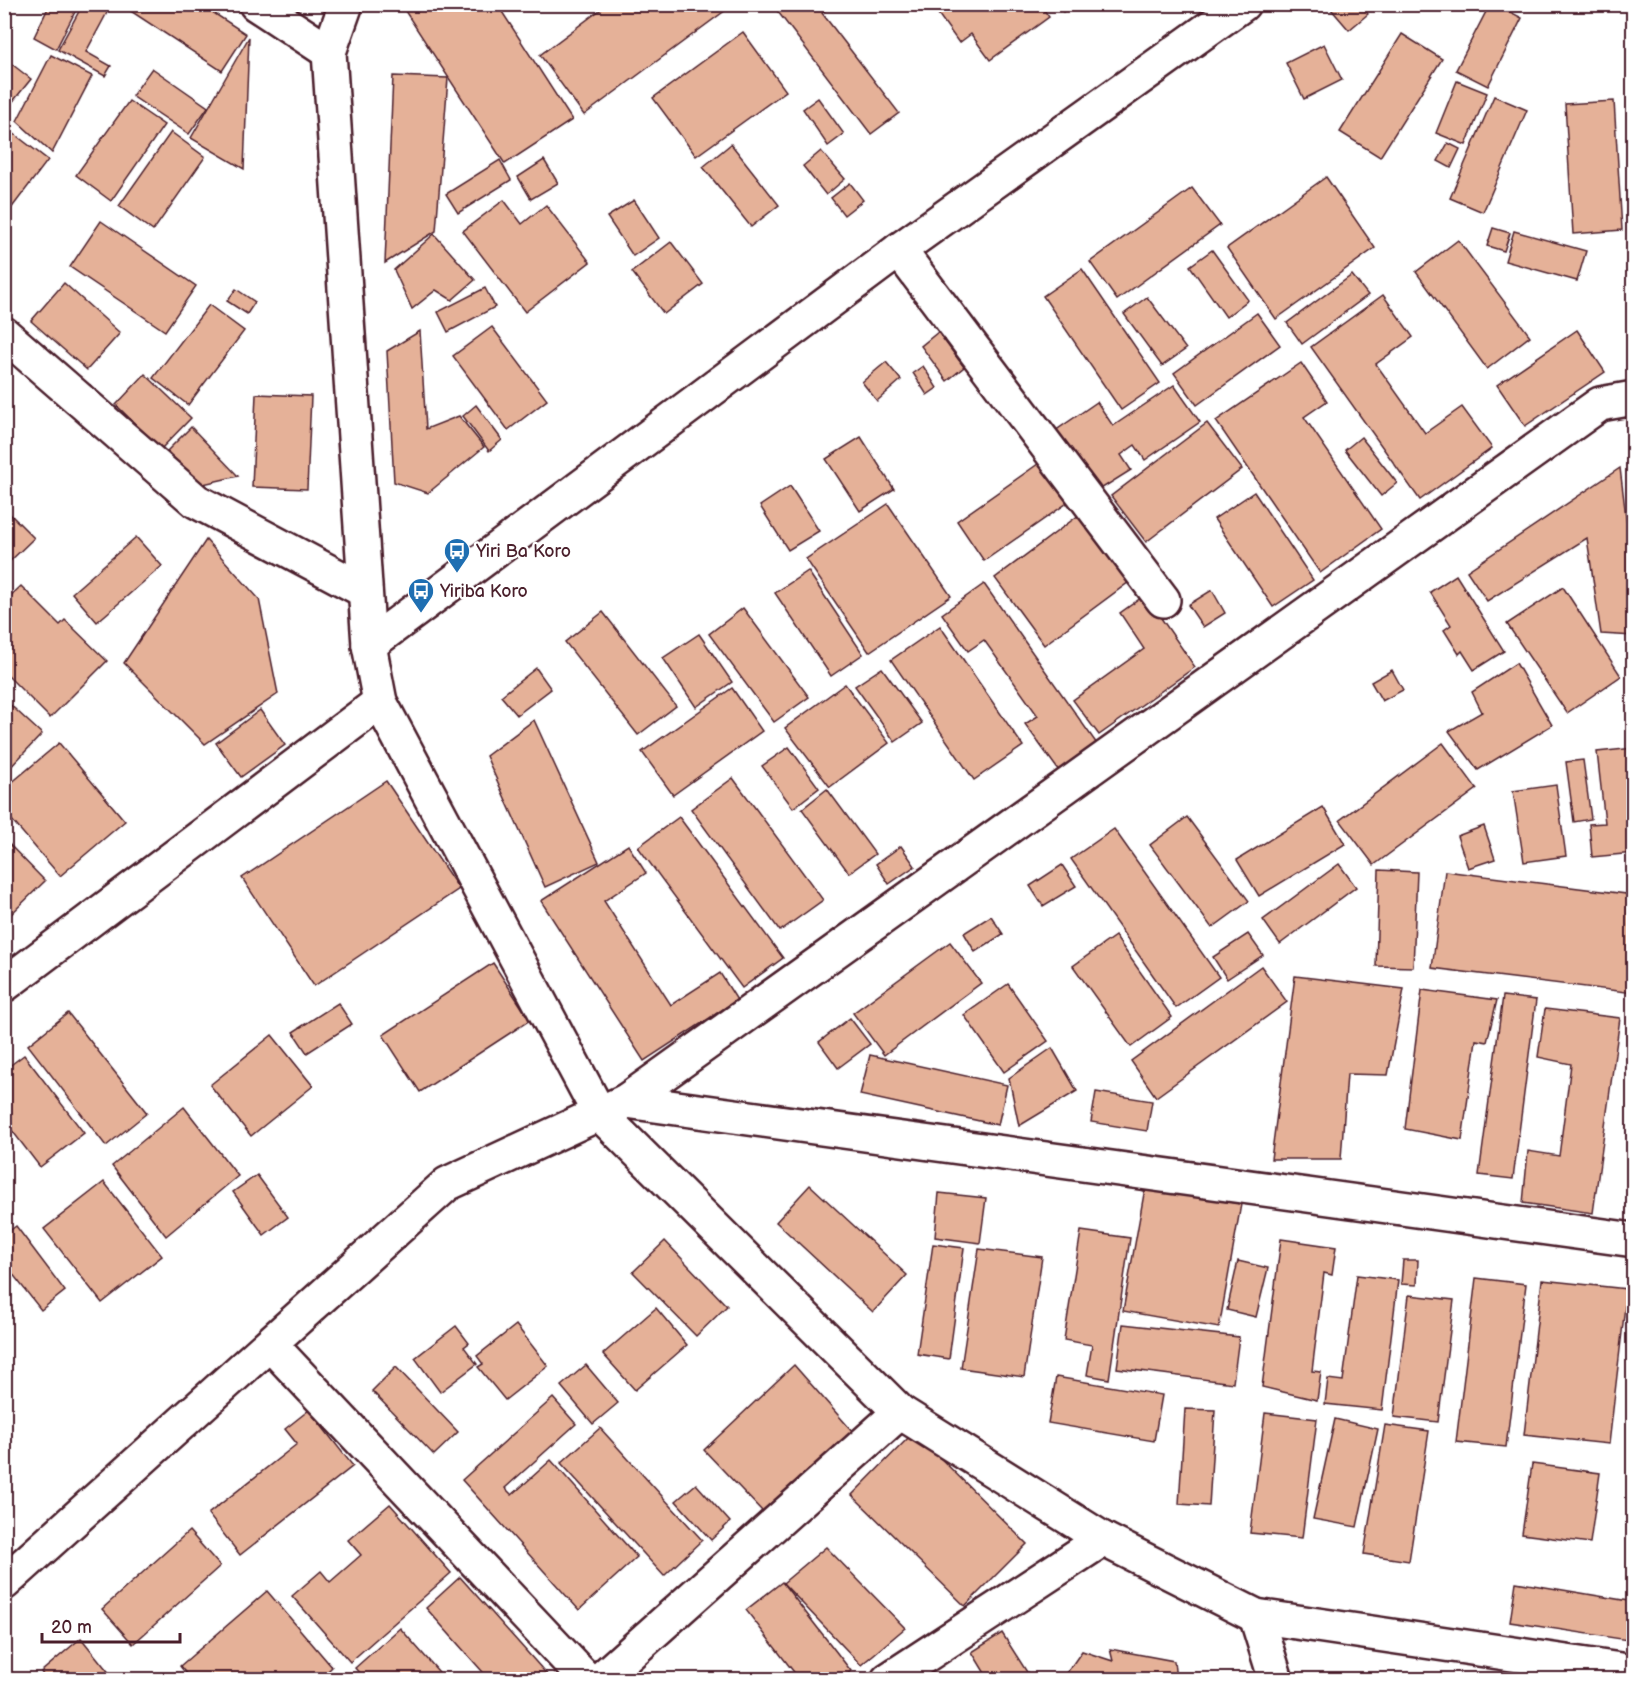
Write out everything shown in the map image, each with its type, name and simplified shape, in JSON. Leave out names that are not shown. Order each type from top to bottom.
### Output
[{"type":"street","points":[[256,4],[329,52]]},
{"type":"street","points":[[346,4],[329,52],[369,645],[380,702],[613,1107],[900,1412],[1103,1539],[1256,1616],[1634,1672]]},
{"type":"street","points":[[369,645],[899,250],[1243,4]]},
{"type":"street","points":[[899,250],[1163,600]]},
{"type":"street","points":[[4,334],[196,501],[365,591]]},
{"type":"street","points":[[4,1583],[447,1184],[613,1107],[1600,404],[1634,398]]},
{"type":"street","points":[[4,985],[380,702]]},
{"type":"street","points":[[613,1107],[1634,1240]]},
{"type":"street","points":[[270,1344],[587,1680]]},
{"type":"street","points":[[600,1680],[900,1412]]},
{"type":"street","points":[[888,1680],[1103,1539]]},
{"type":"street","points":[[1256,1616],[1276,1680]]},
{"type":"building","points":[[50,4],[79,4],[56,49],[34,37]]},
{"type":"building","points":[[83,4],[104,4],[109,9],[86,52],[111,66],[105,76],[58,50]]},
{"type":"building","points":[[120,4],[200,4],[246,34],[222,71]]},
{"type":"building","points":[[415,4],[497,4],[572,120],[505,164],[405,11]]},
{"type":"building","points":[[608,4],[734,4],[584,115],[540,55]]},
{"type":"building","points":[[772,4],[833,4],[822,13],[899,113],[871,134]]},
{"type":"building","points":[[931,4],[1040,4],[1049,17],[990,60],[971,34],[959,43]]},
{"type":"building","points":[[1058,4],[1073,4],[1063,12]]},
{"type":"building","points":[[1337,4],[1360,4],[1368,14],[1349,30],[1331,9]]},
{"type":"building","points":[[1490,4],[1495,4],[1522,18],[1488,86],[1456,70]]},
{"type":"building","points":[[743,32],[786,91],[696,156],[653,98]]},
{"type":"building","points":[[1402,34],[1442,59],[1380,157],[1340,132]]},
{"type":"building","points":[[249,37],[244,169],[191,138]]},
{"type":"building","points":[[1324,44],[1342,80],[1304,99],[1286,63]]},
{"type":"building","points":[[51,55],[92,76],[52,153],[17,121]]},
{"type":"building","points":[[4,58],[31,79],[6,110],[4,109]]},
{"type":"building","points":[[152,68],[208,107],[189,134],[132,96]]},
{"type":"building","points":[[393,76],[448,78],[436,231],[385,263]]},
{"type":"building","points":[[1457,81],[1487,93],[1466,145],[1436,133]]},
{"type":"building","points":[[1494,96],[1527,110],[1483,212],[1450,198]]},
{"type":"building","points":[[818,98],[844,134],[828,146],[803,109]]},
{"type":"building","points":[[129,101],[164,125],[111,201],[76,175]]},
{"type":"building","points":[[1614,101],[1622,230],[1573,234],[1565,104]]},
{"type":"building","points":[[171,132],[205,157],[153,231],[119,206]]},
{"type":"building","points":[[13,133],[48,160],[4,218],[4,144]]},
{"type":"building","points":[[1448,143],[1460,149],[1451,168],[1438,161]]},
{"type":"building","points":[[731,144],[779,205],[751,227],[703,167]]},
{"type":"building","points":[[821,151],[845,179],[826,195],[803,166]]},
{"type":"building","points":[[500,160],[511,180],[458,213],[446,194]]},
{"type":"building","points":[[544,160],[558,183],[531,199],[518,177]]},
{"type":"building","points":[[1326,177],[1375,248],[1276,319],[1227,248]]},
{"type":"building","points":[[850,183],[863,200],[844,215],[831,198]]},
{"type":"building","points":[[1192,188],[1220,225],[1117,300],[1090,262]]},
{"type":"building","points":[[504,200],[522,224],[546,205],[590,262],[525,312],[463,231]]},
{"type":"building","points":[[634,200],[659,238],[633,256],[607,217]]},
{"type":"building","points":[[101,221],[196,286],[165,331],[70,267]]},
{"type":"building","points":[[1493,228],[1510,233],[1504,251],[1487,246]]},
{"type":"building","points":[[1514,231],[1586,251],[1577,281],[1505,261]]},
{"type":"building","points":[[434,234],[475,280],[452,300],[436,290],[412,309],[394,270]]},
{"type":"building","points":[[1458,240],[1530,336],[1487,369],[1416,272]]},
{"type":"building","points":[[671,242],[703,284],[664,314],[632,272]]},
{"type":"building","points":[[1212,250],[1248,300],[1226,317],[1190,266]]},
{"type":"building","points":[[1082,269],[1160,383],[1121,410],[1043,296]]},
{"type":"building","points":[[1352,275],[1368,295],[1302,344],[1287,323]]},
{"type":"building","points":[[64,283],[120,333],[87,370],[31,321]]},
{"type":"building","points":[[485,288],[495,307],[448,332],[438,312]]},
{"type":"building","points":[[236,289],[255,302],[247,314],[227,301]]},
{"type":"building","points":[[1383,295],[1413,337],[1376,364],[1425,433],[1462,407],[1492,448],[1420,500],[1311,347]]},
{"type":"building","points":[[1147,297],[1186,349],[1162,366],[1124,314]]},
{"type":"building","points":[[209,305],[244,331],[188,405],[153,378]]},
{"type":"building","points":[[1257,313],[1280,345],[1197,405],[1174,373]]},
{"type":"building","points":[[492,327],[547,400],[508,430],[453,356]]},
{"type":"building","points":[[1577,330],[1605,372],[1525,426],[1497,385]]},
{"type":"building","points":[[420,331],[426,429],[459,416],[484,447],[428,493],[394,482],[387,351]]},
{"type":"building","points":[[938,332],[964,367],[947,381],[921,346]]},
{"type":"building","points":[[886,362],[901,380],[877,401],[862,382]]},
{"type":"building","points":[[1301,363],[1327,401],[1304,417],[1381,529],[1320,573],[1216,421]]},
{"type":"building","points":[[923,366],[937,388],[927,395],[913,373]]},
{"type":"building","points":[[145,374],[191,418],[161,449],[116,405]]},
{"type":"building","points":[[1174,385],[1200,422],[1145,460],[1135,445],[1121,455],[1131,470],[1096,492],[1055,431],[1097,402],[1113,426]]},
{"type":"building","points":[[256,394],[311,396],[307,489],[252,487]]},
{"type":"building","points":[[476,405],[502,440],[489,451],[463,416]]},
{"type":"building","points":[[1207,423],[1242,469],[1146,542],[1111,496]]},
{"type":"building","points":[[191,427],[238,476],[199,485],[167,451]]},
{"type":"building","points":[[861,437],[894,489],[860,511],[826,459]]},
{"type":"building","points":[[1361,437],[1397,483],[1381,496],[1345,450]]},
{"type":"building","points":[[1045,459],[1073,499],[984,561],[957,521]]},
{"type":"building","points":[[1620,468],[1634,582],[1634,636],[1601,634],[1587,538],[1487,601],[1467,571]]},
{"type":"building","points":[[790,486],[819,531],[788,550],[760,506]]},
{"type":"building","points":[[1254,492],[1313,580],[1273,607],[1214,519]]},
{"type":"building","points":[[888,504],[951,596],[869,652],[806,559]]},
{"type":"building","points":[[4,508],[34,538],[4,567]]},
{"type":"building","points":[[1083,512],[1133,579],[1044,645],[995,578]]},
{"type":"building","points":[[136,537],[162,566],[97,622],[72,593]]},
{"type":"building","points":[[206,540],[259,599],[278,694],[205,744],[124,663]]},
{"type":"building","points":[[808,571],[863,654],[831,676],[775,593]]},
{"type":"building","points":[[1456,575],[1504,651],[1474,670],[1462,651],[1459,654],[1444,630],[1451,625],[1430,592]]},
{"type":"building","points":[[984,584],[1097,744],[1059,771],[1025,724],[1038,716],[984,640],[968,651],[942,614]]},
{"type":"building","points":[[21,586],[60,625],[65,620],[107,661],[50,718],[4,672],[4,602]]},
{"type":"building","points":[[1563,587],[1621,676],[1567,713],[1507,624]]},
{"type":"building","points":[[1212,590],[1225,613],[1203,627],[1188,605]]},
{"type":"building","points":[[1145,595],[1195,667],[1099,735],[1073,700],[1144,649],[1120,613]]},
{"type":"building","points":[[743,608],[809,697],[774,722],[709,634]]},
{"type":"building","points":[[603,612],[676,706],[638,735],[565,642]]},
{"type":"building","points":[[940,626],[1023,746],[974,780],[891,660]]},
{"type":"building","points":[[699,634],[732,682],[696,707],[663,658]]},
{"type":"building","points":[[1516,663],[1552,725],[1478,770],[1449,731],[1482,712],[1472,692]]},
{"type":"building","points":[[536,668],[551,689],[517,715],[501,696]]},
{"type":"building","points":[[882,668],[922,723],[895,742],[855,686]]},
{"type":"building","points":[[1392,670],[1403,690],[1382,701],[1371,682]]},
{"type":"building","points":[[845,684],[889,743],[830,787],[785,728]]},
{"type":"building","points":[[732,688],[762,731],[673,795],[642,752]]},
{"type":"building","points":[[4,699],[42,734],[4,774]]},
{"type":"building","points":[[260,710],[285,745],[241,777],[216,743]]},
{"type":"building","points":[[534,720],[599,862],[545,887],[486,756]]},
{"type":"building","points":[[59,743],[125,821],[60,876],[4,811],[4,789]]},
{"type":"building","points":[[1443,743],[1477,789],[1374,865],[1340,820]]},
{"type":"building","points":[[789,747],[819,788],[793,808],[762,766]]},
{"type":"building","points":[[1634,748],[1634,853],[1592,857],[1589,824],[1605,823],[1597,752]]},
{"type":"building","points":[[1583,760],[1591,819],[1574,822],[1566,762]]},
{"type":"building","points":[[733,778],[823,900],[780,931],[691,809]]},
{"type":"building","points":[[386,781],[459,889],[314,986],[242,878]]},
{"type":"building","points":[[1556,785],[1566,856],[1524,862],[1513,791]]},
{"type":"building","points":[[827,789],[875,854],[849,873],[802,809]]},
{"type":"building","points":[[1323,807],[1345,844],[1259,896],[1237,860]]},
{"type":"building","points":[[679,817],[783,958],[742,988],[638,847]]},
{"type":"building","points":[[1187,817],[1249,901],[1212,928],[1150,845]]},
{"type":"building","points":[[1484,826],[1495,859],[1468,868],[1457,836]]},
{"type":"building","points":[[1114,829],[1219,977],[1176,1008],[1071,859]]},
{"type":"building","points":[[4,839],[45,881],[4,921]]},
{"type":"building","points":[[628,845],[646,873],[604,901],[671,1005],[720,973],[737,1000],[644,1061],[541,901]]},
{"type":"building","points":[[901,846],[915,866],[889,884],[876,864]]},
{"type":"building","points":[[1339,864],[1356,887],[1280,944],[1263,920]]},
{"type":"building","points":[[1062,865],[1076,886],[1043,906],[1030,886]]},
{"type":"building","points":[[1379,870],[1417,872],[1413,967],[1376,966]]},
{"type":"building","points":[[1445,871],[1634,895],[1634,993],[1432,968]]},
{"type":"building","points":[[991,916],[1003,934],[975,952],[964,933]]},
{"type":"building","points":[[1248,934],[1263,955],[1227,979],[1213,957]]},
{"type":"building","points":[[1115,936],[1172,1017],[1131,1047],[1073,966]]},
{"type":"building","points":[[950,942],[981,983],[884,1055],[853,1013]]},
{"type":"building","points":[[493,963],[530,1020],[420,1092],[383,1035]]},
{"type":"building","points":[[1261,966],[1287,1002],[1156,1097],[1131,1061]]},
{"type":"building","points":[[1295,976],[1404,989],[1388,1075],[1347,1074],[1341,1159],[1271,1159]]},
{"type":"building","points":[[1008,984],[1048,1041],[1004,1072],[964,1015]]},
{"type":"building","points":[[1422,990],[1497,1000],[1487,1042],[1476,1040],[1462,1140],[1405,1129]]},
{"type":"building","points":[[1503,996],[1536,1000],[1513,1179],[1479,1175]]},
{"type":"building","points":[[338,1003],[352,1024],[307,1053],[293,1032]]},
{"type":"building","points":[[1545,1009],[1620,1018],[1593,1213],[1523,1203],[1528,1151],[1559,1156],[1571,1064],[1538,1057]]},
{"type":"building","points":[[68,1013],[147,1113],[106,1146],[28,1045]]},
{"type":"building","points":[[850,1018],[870,1044],[838,1068],[819,1042]]},
{"type":"building","points":[[272,1035],[313,1086],[251,1136],[210,1085]]},
{"type":"building","points":[[1052,1048],[1077,1091],[1019,1126],[1009,1078]]},
{"type":"building","points":[[24,1055],[84,1133],[40,1167],[4,1120],[4,1070]]},
{"type":"building","points":[[870,1055],[1007,1085],[998,1125],[860,1095]]},
{"type":"building","points":[[1096,1092],[1152,1101],[1147,1131],[1091,1122]]},
{"type":"building","points":[[184,1107],[238,1176],[166,1236],[112,1166]]},
{"type":"building","points":[[257,1175],[288,1217],[264,1235],[233,1192]]},
{"type":"building","points":[[104,1182],[162,1256],[102,1303],[44,1229]]},
{"type":"building","points":[[810,1185],[907,1275],[873,1312],[776,1222]]},
{"type":"building","points":[[1145,1188],[1241,1204],[1219,1328],[1123,1311]]},
{"type":"building","points":[[939,1193],[986,1198],[980,1243],[935,1237]]},
{"type":"building","points":[[16,1226],[65,1291],[41,1310],[4,1263],[4,1235]]},
{"type":"building","points":[[1081,1231],[1130,1238],[1109,1379],[1087,1375],[1092,1345],[1064,1340]]},
{"type":"building","points":[[1281,1239],[1336,1247],[1332,1275],[1324,1273],[1312,1371],[1321,1372],[1317,1400],[1262,1387]]},
{"type":"building","points":[[665,1241],[727,1306],[696,1336],[633,1272]]},
{"type":"building","points":[[933,1244],[964,1248],[949,1359],[917,1354]]},
{"type":"building","points":[[979,1249],[1042,1257],[1024,1377],[961,1368]]},
{"type":"building","points":[[1403,1260],[1418,1260],[1417,1285],[1401,1284]]},
{"type":"building","points":[[1238,1261],[1268,1268],[1256,1317],[1227,1310]]},
{"type":"building","points":[[1357,1275],[1398,1280],[1382,1410],[1325,1404],[1328,1379],[1343,1381]]},
{"type":"building","points":[[1476,1278],[1526,1284],[1506,1447],[1456,1442]]},
{"type":"building","points":[[1542,1280],[1627,1289],[1609,1444],[1524,1435]]},
{"type":"building","points":[[1409,1295],[1454,1300],[1438,1422],[1394,1417]]},
{"type":"building","points":[[656,1308],[687,1345],[635,1390],[603,1354]]},
{"type":"building","points":[[1123,1324],[1239,1337],[1233,1383],[1117,1368]]},
{"type":"building","points":[[516,1325],[548,1366],[505,1400],[478,1367],[483,1364],[477,1356]]},
{"type":"building","points":[[456,1326],[469,1343],[464,1347],[477,1364],[440,1392],[415,1358]]},
{"type":"building","points":[[586,1365],[618,1403],[593,1424],[561,1386]]},
{"type":"building","points":[[794,1365],[853,1432],[762,1511],[704,1450]]},
{"type":"building","points":[[396,1367],[458,1432],[434,1455],[372,1391]]},
{"type":"building","points":[[1056,1377],[1162,1395],[1154,1441],[1048,1423]]},
{"type":"building","points":[[553,1398],[576,1424],[505,1488],[512,1495],[551,1460],[637,1557],[579,1610],[462,1480]]},
{"type":"building","points":[[1185,1409],[1215,1410],[1209,1506],[1179,1504]]},
{"type":"building","points":[[309,1410],[353,1466],[240,1555],[208,1514],[297,1444],[285,1429]]},
{"type":"building","points":[[1265,1413],[1317,1419],[1302,1538],[1250,1533]]},
{"type":"building","points":[[1335,1419],[1378,1429],[1357,1527],[1313,1519]]},
{"type":"building","points":[[1385,1425],[1429,1431],[1409,1561],[1364,1554]]},
{"type":"building","points":[[600,1428],[702,1540],[664,1576],[561,1463]]},
{"type":"building","points":[[914,1432],[1027,1544],[965,1606],[852,1495]]},
{"type":"building","points":[[1532,1464],[1600,1473],[1590,1543],[1522,1534]]},
{"type":"building","points":[[696,1484],[730,1522],[711,1540],[676,1501]]},
{"type":"building","points":[[390,1504],[451,1573],[350,1662],[292,1596],[321,1571],[330,1582],[361,1555],[348,1540]]},
{"type":"building","points":[[189,1531],[220,1566],[133,1644],[102,1609]]},
{"type":"building","points":[[826,1547],[905,1628],[861,1665],[783,1583]]},
{"type":"building","points":[[460,1577],[552,1680],[490,1680],[426,1608]]},
{"type":"building","points":[[782,1582],[851,1671],[840,1680],[800,1680],[746,1610]]},
{"type":"building","points":[[1516,1582],[1634,1602],[1634,1641],[1510,1622]]},
{"type":"building","points":[[267,1591],[332,1667],[319,1680],[191,1680],[180,1666]]},
{"type":"building","points":[[400,1628],[446,1680],[365,1680],[355,1668]]},
{"type":"building","points":[[1002,1633],[1032,1680],[989,1680],[972,1652]]},
{"type":"building","points":[[81,1638],[115,1680],[46,1680],[41,1672]]},
{"type":"building","points":[[1110,1649],[1174,1661],[1176,1680],[1066,1680],[1066,1674],[1082,1651],[1113,1661]]},
{"type":"building","points":[[175,1673],[180,1680],[167,1680]]},
{"type":"place","name":"Yiri Ba Koro","points":[[457,574]]},
{"type":"place","name":"Yiriba Koro","points":[[421,614]]}]
